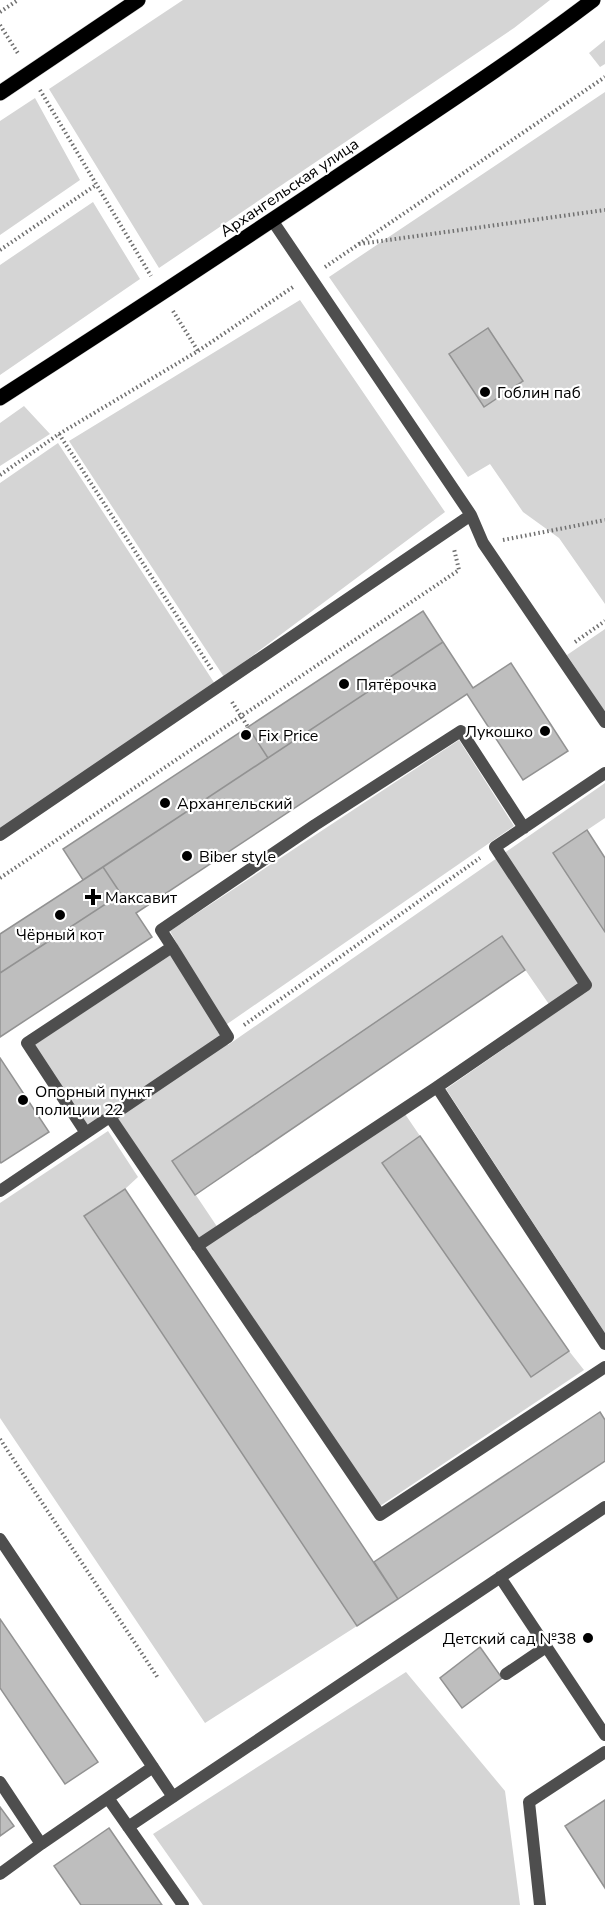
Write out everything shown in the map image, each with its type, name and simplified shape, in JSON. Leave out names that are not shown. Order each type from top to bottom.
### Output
[{"type":"main road","points":[[0,93],[138,0]]},
{"type":"main road","name":"Архангельская улица","points":[[0,398],[162,294],[531,47],[593,0]]},
{"type":"lane","points":[[272,220],[471,515],[483,543],[605,722]]},
{"type":"lane","points":[[0,835],[471,515]]},
{"type":"lane","points":[[0,1191],[228,1037],[161,930],[315,825],[461,731],[524,828]]},
{"type":"lane","points":[[197,1246],[438,1087],[586,985],[495,847],[605,773]]},
{"type":"lane","points":[[86,1133],[27,1043],[172,947]]},
{"type":"lane","points":[[438,1087],[605,1344]]},
{"type":"lane","points":[[110,1117],[380,1515],[605,1367]]},
{"type":"lane","points":[[128,1827],[605,1507]]},
{"type":"lane","points":[[0,1539],[173,1797]]},
{"type":"lane","points":[[500,1577],[605,1735]]},
{"type":"lane","points":[[506,1674],[546,1647]]},
{"type":"lane","points":[[540,1905],[529,1802],[605,1752]]},
{"type":"lane","points":[[0,1874],[153,1767]]},
{"type":"lane","points":[[0,1782],[41,1844]]},
{"type":"lane","points":[[108,1798],[183,1905]]},
{"type":"path","points":[[0,12],[18,0]]},
{"type":"path","points":[[0,25],[198,351]]},
{"type":"path","points":[[0,250],[96,185]]},
{"type":"path","points":[[358,244],[605,210]]},
{"type":"path","points":[[58,434],[248,727]]},
{"type":"path","points":[[483,543],[605,520]]},
{"type":"path","points":[[0,878],[459,570]]},
{"type":"path","points":[[559,653],[605,621]]},
{"type":"path","points":[[228,1037],[495,847]]},
{"type":"path","points":[[0,1439],[158,1678]]},
{"type":"shaded area","points":[[183,0],[550,0],[514,28],[159,268],[49,89]]},
{"type":"shaded area","points":[[605,40],[605,64],[600,67],[589,53]]},
{"type":"shaded area","points":[[605,92],[605,604],[559,538],[523,512],[490,464],[468,477],[329,277]]},
{"type":"shaded area","points":[[35,98],[80,180],[0,235],[0,121]]},
{"type":"shaded area","points":[[93,202],[140,279],[0,375],[0,265]]},
{"type":"shaded area","points":[[300,300],[445,512],[224,677],[69,441]]},
{"type":"shaded area","points":[[24,406],[50,434],[0,466],[0,423]]},
{"type":"shaded area","points":[[58,443],[215,684],[0,829],[0,483]]},
{"type":"shaded area","points":[[605,629],[605,713],[567,655]]},
{"type":"shaded area","points":[[459,740],[514,826],[217,1031],[228,1045],[605,783],[605,818],[553,853],[605,932],[605,1333],[446,1089],[555,1013],[502,936],[173,1161],[222,1234],[405,1114],[420,1136],[382,1163],[531,1377],[569,1351],[584,1370],[380,1506],[111,1109],[87,1125],[34,1045],[180,949],[170,931]]},
{"type":"shaded area","points":[[108,1131],[138,1177],[125,1189],[84,1217],[357,1626],[205,1723],[0,1418],[0,1203]]},
{"type":"shaded area","points":[[406,1672],[505,1791],[520,1905],[203,1905],[153,1834]]},
{"type":"building","points":[[488,328],[523,381],[484,407],[449,354]]},
{"type":"building","points":[[423,611],[443,642],[268,758],[248,727]]},
{"type":"building","points":[[443,642],[473,688],[511,663],[568,751],[523,780],[467,694],[136,913],[152,937],[0,1037],[0,973],[121,894],[103,867]]},
{"type":"building","name":"Архангельский","points":[[248,727],[268,758],[83,880],[63,849]]},
{"type":"building","points":[[587,830],[605,858],[605,932],[553,853]]},
{"type":"building","points":[[103,867],[121,894],[0,973],[0,934]]},
{"type":"building","points":[[502,936],[525,970],[195,1195],[172,1161]]},
{"type":"building","points":[[0,1058],[49,1132],[1,1163],[0,1161]]},
{"type":"building","points":[[420,1136],[569,1351],[531,1377],[382,1163]]},
{"type":"building","points":[[125,1189],[398,1599],[357,1626],[84,1216]]},
{"type":"building","points":[[600,1412],[605,1420],[605,1461],[398,1599],[374,1562]]},
{"type":"building","points":[[0,1619],[98,1762],[65,1784],[0,1688]]},
{"type":"building","points":[[480,1647],[502,1678],[462,1708],[440,1678]]},
{"type":"building","points":[[605,1800],[605,1888],[565,1826]]},
{"type":"building","points":[[0,1807],[14,1826],[0,1836]]},
{"type":"building","points":[[109,1828],[162,1905],[81,1905],[54,1866]]},
{"type":"place","name":"Гоблин паб","points":[[485,392]]},
{"type":"place","name":"Пятёрочка","points":[[344,684]]},
{"type":"place","name":"Лукошко","points":[[545,731]]},
{"type":"place","name":"Fix Price","points":[[246,735]]},
{"type":"place","name":"Архангельский","points":[[165,803]]},
{"type":"place","name":"Biber style","points":[[187,856]]},
{"type":"place","name":"Максавит","points":[[93,897]]},
{"type":"place","name":"Чёрный кот","points":[[60,915]]},
{"type":"place","name":"Опорный пункт полиции 22","points":[[23,1100]]},
{"type":"place","name":"Детский сад №38","points":[[588,1638]]}]
